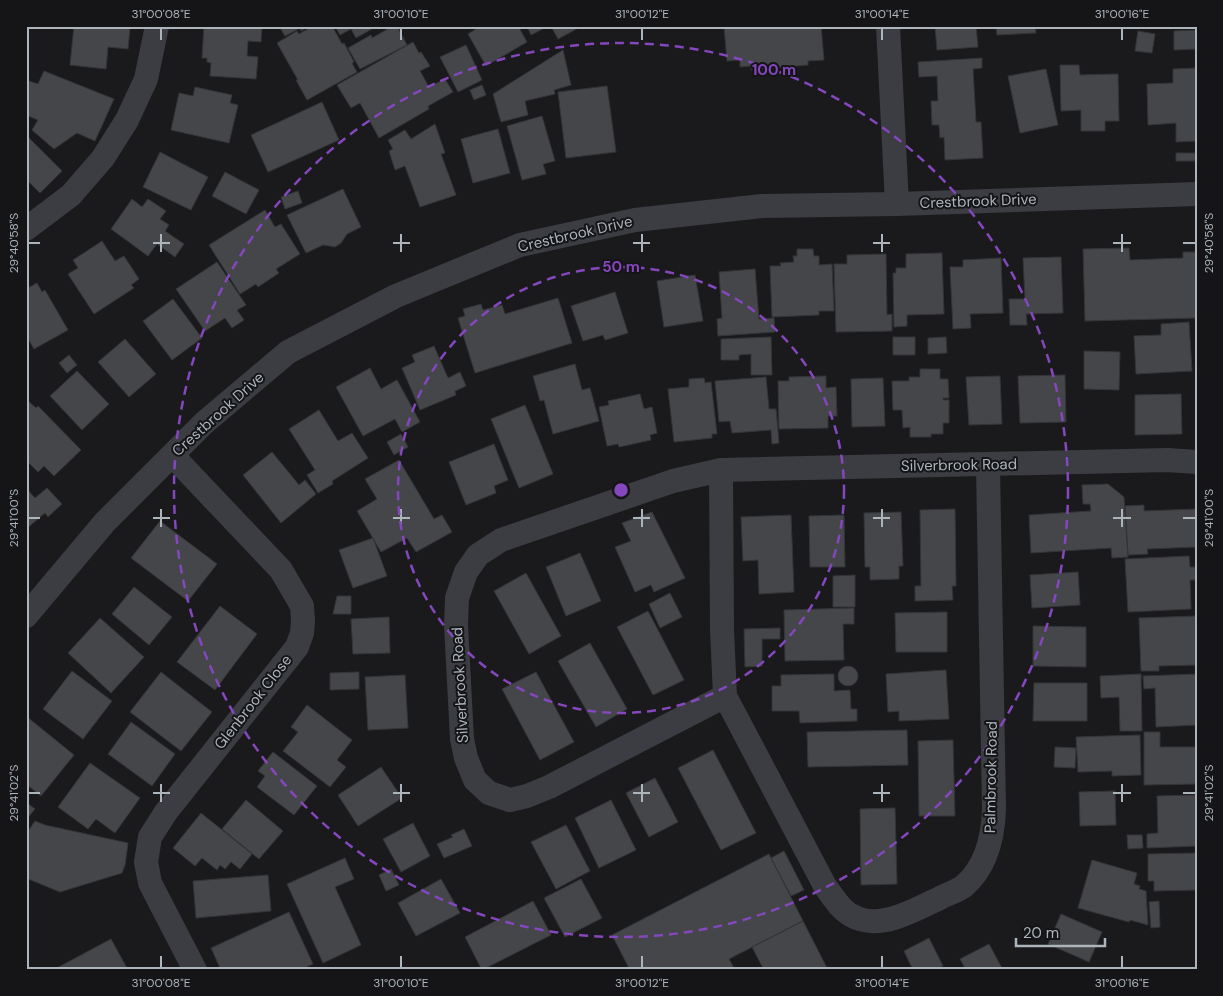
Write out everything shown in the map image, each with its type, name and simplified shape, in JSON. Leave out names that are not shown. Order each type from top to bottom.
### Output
[{"type":"street","points":[[26,228],[71,194],[102,158],[127,120],[146,79],[156,26]]},
{"type":"street","points":[[888,26],[897,204]]},
{"type":"street","name":"Crestbrook Drive","points":[[26,616],[105,522],[204,423],[288,352],[396,296],[520,245],[635,220],[762,206],[897,204],[1197,194]]},
{"type":"street","name":"Glenbrook Close","points":[[172,455],[281,570],[302,606],[304,621],[297,647],[166,812],[150,838],[146,862],[150,882],[195,970]]},
{"type":"street","name":"Silverbrook Road","points":[[725,696],[549,787],[527,796],[510,800],[489,793],[475,780],[466,758],[462,739],[456,625],[457,598],[466,572],[478,555],[501,540],[673,481],[720,470],[1166,460],[1197,462]]},
{"type":"street","name":"Palmbrook Road","points":[[725,696],[825,886],[842,909],[857,919],[875,921],[900,918],[963,886],[979,866],[989,845],[993,829],[988,465]]},
{"type":"street","points":[[720,470],[722,637],[725,696]]},
{"type":"building","points":[[74,26],[130,27],[128,49],[108,47],[106,69],[70,65]]},
{"type":"building","points":[[204,26],[262,26],[261,42],[248,41],[247,56],[258,57],[256,79],[210,76],[211,63],[207,62],[207,58],[202,58]]},
{"type":"building","points":[[279,26],[309,26],[301,31],[300,28],[285,36]]},
{"type":"building","points":[[313,26],[332,26],[342,44],[344,43],[357,72],[307,100],[277,43],[297,31],[299,34]]},
{"type":"building","points":[[335,26],[377,26],[356,38],[351,29],[340,35]]},
{"type":"building","points":[[393,26],[397,26],[407,45],[360,69],[348,48],[371,35],[372,38]]},
{"type":"building","points":[[481,26],[518,26],[527,42],[486,66],[468,34]]},
{"type":"building","points":[[527,26],[548,26],[531,35]]},
{"type":"building","points":[[551,26],[582,26],[558,39]]},
{"type":"building","points":[[724,26],[821,26],[824,60],[808,61],[808,65],[751,70],[751,66],[740,67],[740,60],[727,61]]},
{"type":"building","points":[[935,26],[976,26],[978,47],[937,50]]},
{"type":"building","points":[[996,26],[1035,26],[1036,33],[997,35]]},
{"type":"building","points":[[1197,30],[1197,49],[1174,50],[1174,31]]},
{"type":"building","points":[[1138,31],[1155,34],[1152,53],[1135,51]]},
{"type":"building","points":[[413,42],[430,66],[420,71],[429,87],[445,79],[453,92],[428,106],[429,109],[379,138],[360,103],[351,108],[337,85]]},
{"type":"building","points":[[466,45],[482,80],[458,92],[440,57]]},
{"type":"building","points":[[563,50],[571,85],[554,90],[555,94],[525,101],[528,115],[501,122],[493,94]]},
{"type":"building","points":[[982,58],[982,68],[973,69],[976,122],[981,122],[983,158],[945,160],[944,137],[940,138],[939,125],[932,125],[931,101],[938,101],[937,76],[919,77],[918,62]]},
{"type":"building","points":[[1060,65],[1079,65],[1080,75],[1118,74],[1119,121],[1105,121],[1105,131],[1081,131],[1081,110],[1061,111]]},
{"type":"building","points":[[1197,68],[1197,141],[1176,142],[1176,123],[1148,125],[1147,84],[1173,83],[1173,69]]},
{"type":"building","points":[[1046,69],[1058,125],[1020,133],[1008,76]]},
{"type":"building","points":[[44,71],[114,99],[95,141],[77,133],[54,149],[32,130],[38,120],[26,115],[26,80],[38,84]]},
{"type":"building","points":[[482,85],[486,95],[474,100],[470,90]]},
{"type":"building","points":[[607,86],[616,152],[566,158],[558,92]]},
{"type":"building","points":[[195,87],[232,95],[230,103],[238,105],[229,143],[171,130],[179,93],[193,96]]},
{"type":"building","points":[[322,102],[339,140],[268,172],[251,135]]},
{"type":"building","points":[[542,116],[555,161],[543,164],[546,174],[522,180],[507,126]]},
{"type":"building","points":[[435,124],[445,153],[441,154],[456,195],[420,207],[405,166],[395,170],[389,151],[393,149],[388,140],[405,130],[411,139]]},
{"type":"building","points":[[498,129],[510,173],[473,183],[461,139]]},
{"type":"building","points":[[26,135],[62,171],[40,193],[26,181]]},
{"type":"building","points":[[160,152],[208,177],[191,210],[143,187]]},
{"type":"building","points":[[1176,153],[1197,153],[1197,161],[1176,161]]},
{"type":"building","points":[[225,172],[259,190],[246,214],[212,196]]},
{"type":"building","points":[[343,189],[361,227],[347,234],[341,243],[335,247],[323,245],[306,253],[287,215]]},
{"type":"building","points":[[298,191],[302,203],[285,209],[281,197]]},
{"type":"building","points":[[132,199],[142,207],[148,199],[166,211],[160,219],[169,225],[165,231],[184,244],[175,257],[157,244],[148,256],[111,229]]},
{"type":"building","points":[[265,210],[275,227],[281,224],[300,254],[276,269],[279,273],[258,287],[256,284],[240,294],[209,245]]},
{"type":"building","points":[[102,241],[115,261],[124,256],[139,279],[131,285],[134,288],[94,314],[68,274],[78,268],[73,260]]},
{"type":"building","points":[[1129,248],[1130,260],[1183,258],[1183,252],[1197,252],[1197,318],[1085,321],[1083,249]]},
{"type":"building","points":[[797,249],[813,249],[814,256],[819,256],[819,265],[832,264],[834,311],[819,311],[819,315],[772,317],[770,266],[781,266],[780,263],[794,262],[793,256],[797,256]]},
{"type":"building","points":[[942,253],[944,314],[907,315],[907,326],[894,327],[893,273],[896,273],[896,268],[906,268],[906,254]]},
{"type":"building","points":[[886,254],[887,315],[892,314],[892,331],[836,332],[834,264],[847,264],[847,255]]},
{"type":"building","points":[[1061,257],[1063,313],[1026,314],[1027,325],[1010,325],[1009,299],[1025,299],[1023,258]]},
{"type":"building","points":[[1001,258],[1003,313],[970,314],[971,328],[953,329],[950,267],[963,267],[963,260]]},
{"type":"building","points":[[217,262],[246,305],[237,310],[244,320],[232,328],[225,318],[205,331],[176,289]]},
{"type":"building","points":[[755,269],[759,319],[774,318],[775,332],[718,336],[717,319],[722,318],[719,272]]},
{"type":"building","points":[[695,275],[703,321],[664,327],[657,281]]},
{"type":"building","points":[[37,283],[42,292],[45,290],[68,330],[34,349],[26,335],[26,289]]},
{"type":"building","points":[[615,292],[628,333],[605,340],[603,335],[583,341],[571,306]]},
{"type":"building","points":[[558,298],[572,343],[475,373],[458,318],[465,316],[463,309],[481,304],[483,310],[502,305],[505,314]]},
{"type":"building","points":[[173,299],[202,338],[172,360],[143,321]]},
{"type":"building","points":[[1189,322],[1192,371],[1136,374],[1134,336],[1161,335],[1161,324]]},
{"type":"building","points":[[771,337],[772,375],[751,375],[751,354],[739,355],[739,360],[721,360],[721,339]]},
{"type":"building","points":[[893,337],[915,337],[915,355],[893,355]]},
{"type":"building","points":[[946,337],[947,353],[928,354],[928,338]]},
{"type":"building","points":[[125,339],[156,374],[129,397],[98,362]]},
{"type":"building","points":[[434,346],[448,378],[460,372],[466,386],[455,391],[456,395],[420,410],[402,368],[415,362],[412,355]]},
{"type":"building","points":[[1084,351],[1120,352],[1119,390],[1084,389]]},
{"type":"building","points":[[69,355],[77,365],[67,373],[59,363]]},
{"type":"building","points":[[575,364],[582,390],[590,388],[599,421],[553,434],[544,400],[540,401],[533,376]]},
{"type":"building","points":[[370,368],[381,389],[397,380],[420,422],[402,432],[395,419],[363,436],[336,387]]},
{"type":"building","points":[[920,369],[940,369],[940,379],[948,379],[949,398],[943,398],[943,400],[949,400],[949,423],[943,423],[943,434],[931,434],[931,437],[910,437],[910,427],[903,428],[902,410],[893,410],[892,381],[909,381],[909,377],[920,377]]},
{"type":"building","points":[[77,371],[109,404],[82,430],[50,396]]},
{"type":"building","points":[[1065,375],[1066,422],[1020,423],[1018,376]]},
{"type":"building","points":[[826,376],[826,388],[836,387],[837,416],[828,416],[828,428],[779,429],[778,381],[789,381],[789,377]]},
{"type":"building","points":[[1000,376],[1002,424],[969,425],[966,377]]},
{"type":"building","points":[[766,377],[769,409],[776,409],[779,443],[772,444],[771,430],[732,433],[730,421],[719,422],[715,381]]},
{"type":"building","points":[[704,378],[705,383],[711,382],[717,434],[712,434],[712,438],[674,442],[668,389],[689,387],[689,379]]},
{"type":"building","points":[[883,378],[885,426],[852,427],[851,379]]},
{"type":"building","points":[[640,394],[644,409],[652,407],[657,433],[650,435],[651,440],[619,447],[618,444],[607,446],[599,407],[609,405],[608,401]]},
{"type":"building","points":[[1181,394],[1182,434],[1135,435],[1135,395]]},
{"type":"building","points":[[26,399],[36,408],[38,406],[81,450],[54,476],[44,466],[38,472],[26,460]]},
{"type":"building","points":[[525,405],[553,474],[519,488],[491,419]]},
{"type":"building","points":[[319,410],[338,441],[352,433],[368,458],[332,481],[333,484],[318,493],[307,475],[315,470],[289,429]]},
{"type":"building","points":[[401,434],[408,447],[394,455],[387,442]]},
{"type":"building","points":[[494,444],[508,480],[494,486],[496,493],[466,505],[449,462]]},
{"type":"building","points":[[272,452],[299,485],[305,480],[316,494],[281,523],[243,475]]},
{"type":"building","points":[[399,460],[434,519],[442,515],[452,532],[416,552],[407,538],[381,552],[357,511],[377,499],[365,479]]},
{"type":"building","points":[[1108,484],[1124,497],[1128,557],[1112,558],[1111,548],[1031,553],[1029,515],[1091,511],[1090,504],[1083,504],[1082,485]]},
{"type":"building","points":[[26,488],[35,498],[47,488],[62,504],[48,517],[45,513],[26,529]]},
{"type":"building","points":[[1144,505],[1144,511],[1197,509],[1197,547],[1147,549],[1148,554],[1128,555],[1125,506]]},
{"type":"building","points":[[955,509],[956,586],[952,586],[953,600],[915,601],[915,586],[921,586],[920,510]]},
{"type":"building","points":[[652,512],[685,578],[654,592],[651,585],[635,592],[615,547],[631,541],[622,523]]},
{"type":"building","points":[[901,512],[903,566],[899,566],[899,579],[870,580],[870,567],[865,567],[864,513]]},
{"type":"building","points":[[791,515],[794,592],[759,594],[758,560],[743,561],[741,517]]},
{"type":"building","points":[[844,515],[845,567],[810,567],[809,516]]},
{"type":"building","points":[[160,521],[217,564],[188,601],[131,558]]},
{"type":"building","points":[[373,538],[387,576],[353,588],[339,550]]},
{"type":"building","points":[[580,553],[601,601],[566,616],[546,567]]},
{"type":"building","points":[[1189,556],[1190,567],[1197,567],[1197,580],[1190,580],[1191,609],[1128,612],[1125,559]]},
{"type":"building","points":[[1078,572],[1080,605],[1032,608],[1030,575]]},
{"type":"building","points":[[526,573],[561,636],[529,654],[494,591]]},
{"type":"building","points":[[855,575],[855,607],[833,607],[833,576]]},
{"type":"building","points":[[134,587],[172,617],[149,645],[112,614]]},
{"type":"building","points":[[670,593],[682,617],[660,628],[649,604]]},
{"type":"building","points":[[337,596],[351,596],[351,614],[333,614]]},
{"type":"building","points":[[220,606],[257,634],[215,690],[177,662]]},
{"type":"building","points":[[854,608],[854,624],[843,624],[844,660],[785,661],[784,610]]},
{"type":"building","points":[[648,611],[684,680],[653,695],[617,627]]},
{"type":"building","points":[[947,612],[947,652],[896,652],[895,613]]},
{"type":"building","points":[[1196,616],[1197,665],[1159,666],[1159,671],[1141,671],[1139,618]]},
{"type":"building","points":[[389,617],[390,653],[353,654],[351,619]]},
{"type":"building","points":[[100,618],[144,657],[111,693],[68,653]]},
{"type":"building","points":[[1033,626],[1086,627],[1086,667],[1033,666]]},
{"type":"building","points":[[780,628],[780,639],[762,639],[762,666],[745,667],[744,629]]},
{"type":"building","points":[[590,643],[627,709],[596,727],[558,661]]},
{"type":"building","points":[[848,666],[855,669],[858,676],[855,683],[848,686],[841,683],[838,676],[841,669]]},
{"type":"building","points":[[946,670],[949,719],[899,721],[899,711],[888,712],[886,674]]},
{"type":"building","points":[[72,671],[112,701],[83,739],[43,709]]},
{"type":"building","points":[[161,672],[212,712],[181,751],[130,712]]},
{"type":"building","points":[[359,672],[359,689],[330,690],[330,673]]},
{"type":"building","points":[[536,672],[574,742],[540,760],[502,689]]},
{"type":"building","points":[[834,674],[834,691],[850,690],[851,709],[857,709],[857,721],[800,723],[799,711],[772,711],[772,686],[781,686],[781,675]]},
{"type":"building","points":[[1141,674],[1142,731],[1120,731],[1119,697],[1101,698],[1100,676]]},
{"type":"building","points":[[1197,674],[1197,725],[1156,727],[1155,688],[1144,689],[1143,676]]},
{"type":"building","points":[[405,675],[408,728],[368,730],[365,677]]},
{"type":"building","points":[[1034,683],[1087,683],[1087,721],[1033,721]]},
{"type":"building","points":[[307,705],[352,740],[337,760],[346,767],[330,787],[283,751],[298,732],[291,727]]},
{"type":"building","points":[[26,716],[74,755],[41,796],[26,784]]},
{"type":"building","points":[[131,722],[175,754],[152,786],[108,754]]},
{"type":"building","points":[[907,730],[908,765],[808,767],[807,732]]},
{"type":"building","points":[[1144,732],[1160,732],[1160,747],[1197,747],[1197,784],[1144,785]]},
{"type":"building","points":[[1140,735],[1141,775],[1112,776],[1112,771],[1078,772],[1076,737]]},
{"type":"building","points":[[953,740],[955,816],[919,816],[918,741]]},
{"type":"building","points":[[1055,747],[1076,748],[1075,768],[1054,767]]},
{"type":"building","points":[[713,750],[756,833],[721,850],[678,768]]},
{"type":"building","points":[[273,752],[317,786],[294,815],[257,787],[265,776],[258,771]]},
{"type":"building","points":[[90,763],[140,798],[115,833],[96,819],[88,829],[58,807]]},
{"type":"building","points":[[381,767],[402,798],[358,826],[338,795]]},
{"type":"building","points":[[655,778],[678,822],[649,837],[626,793]]},
{"type":"building","points":[[1115,791],[1116,825],[1080,826],[1079,792]]},
{"type":"building","points":[[1197,795],[1197,846],[1147,848],[1147,834],[1158,833],[1157,796]]},
{"type":"building","points":[[246,800],[283,831],[259,859],[222,829]]},
{"type":"building","points":[[611,800],[636,850],[599,868],[575,818]]},
{"type":"building","points":[[26,802],[35,809],[26,820]]},
{"type":"building","points":[[895,808],[897,884],[861,885],[860,809]]},
{"type":"building","points":[[201,813],[252,854],[240,869],[231,862],[225,869],[220,865],[217,870],[202,858],[195,866],[173,848]]},
{"type":"building","points":[[35,821],[45,825],[128,843],[122,873],[60,892],[26,878],[26,834]]},
{"type":"building","points":[[413,823],[430,856],[401,872],[383,839]]},
{"type":"building","points":[[566,825],[590,871],[556,889],[531,842]]},
{"type":"building","points":[[464,829],[472,846],[444,858],[437,844],[453,837],[451,835]]},
{"type":"building","points":[[1127,835],[1142,835],[1143,848],[1128,849]]},
{"type":"building","points":[[784,851],[804,890],[791,896],[771,858]]},
{"type":"building","points":[[1197,853],[1197,890],[1154,891],[1154,881],[1148,881],[1148,854]]},
{"type":"building","points":[[769,854],[803,921],[729,959],[735,970],[630,970],[612,935]]},
{"type":"building","points":[[345,858],[354,879],[335,887],[361,945],[323,963],[287,884]]},
{"type":"building","points":[[1092,860],[1137,873],[1134,884],[1140,886],[1139,889],[1146,891],[1148,925],[1130,920],[1129,922],[1078,908]]},
{"type":"building","points":[[391,869],[399,885],[386,891],[379,875]]},
{"type":"building","points":[[268,875],[271,911],[196,918],[193,881]]},
{"type":"building","points":[[441,879],[460,913],[416,936],[398,903]]},
{"type":"building","points":[[581,879],[602,918],[565,937],[544,898]]},
{"type":"building","points":[[533,901],[551,935],[482,970],[465,937]]},
{"type":"building","points":[[1159,901],[1160,927],[1151,928],[1149,902]]},
{"type":"building","points":[[289,912],[313,964],[300,970],[221,970],[211,948]]},
{"type":"building","points":[[1061,914],[1102,932],[1089,962],[1048,944]]},
{"type":"building","points":[[803,921],[828,970],[764,970],[752,947]]},
{"type":"building","points":[[929,938],[943,966],[935,970],[913,970],[904,951]]},
{"type":"building","points":[[111,939],[128,970],[55,970],[55,969]]},
{"type":"building","points":[[989,944],[1003,970],[966,970],[960,959]]}]
